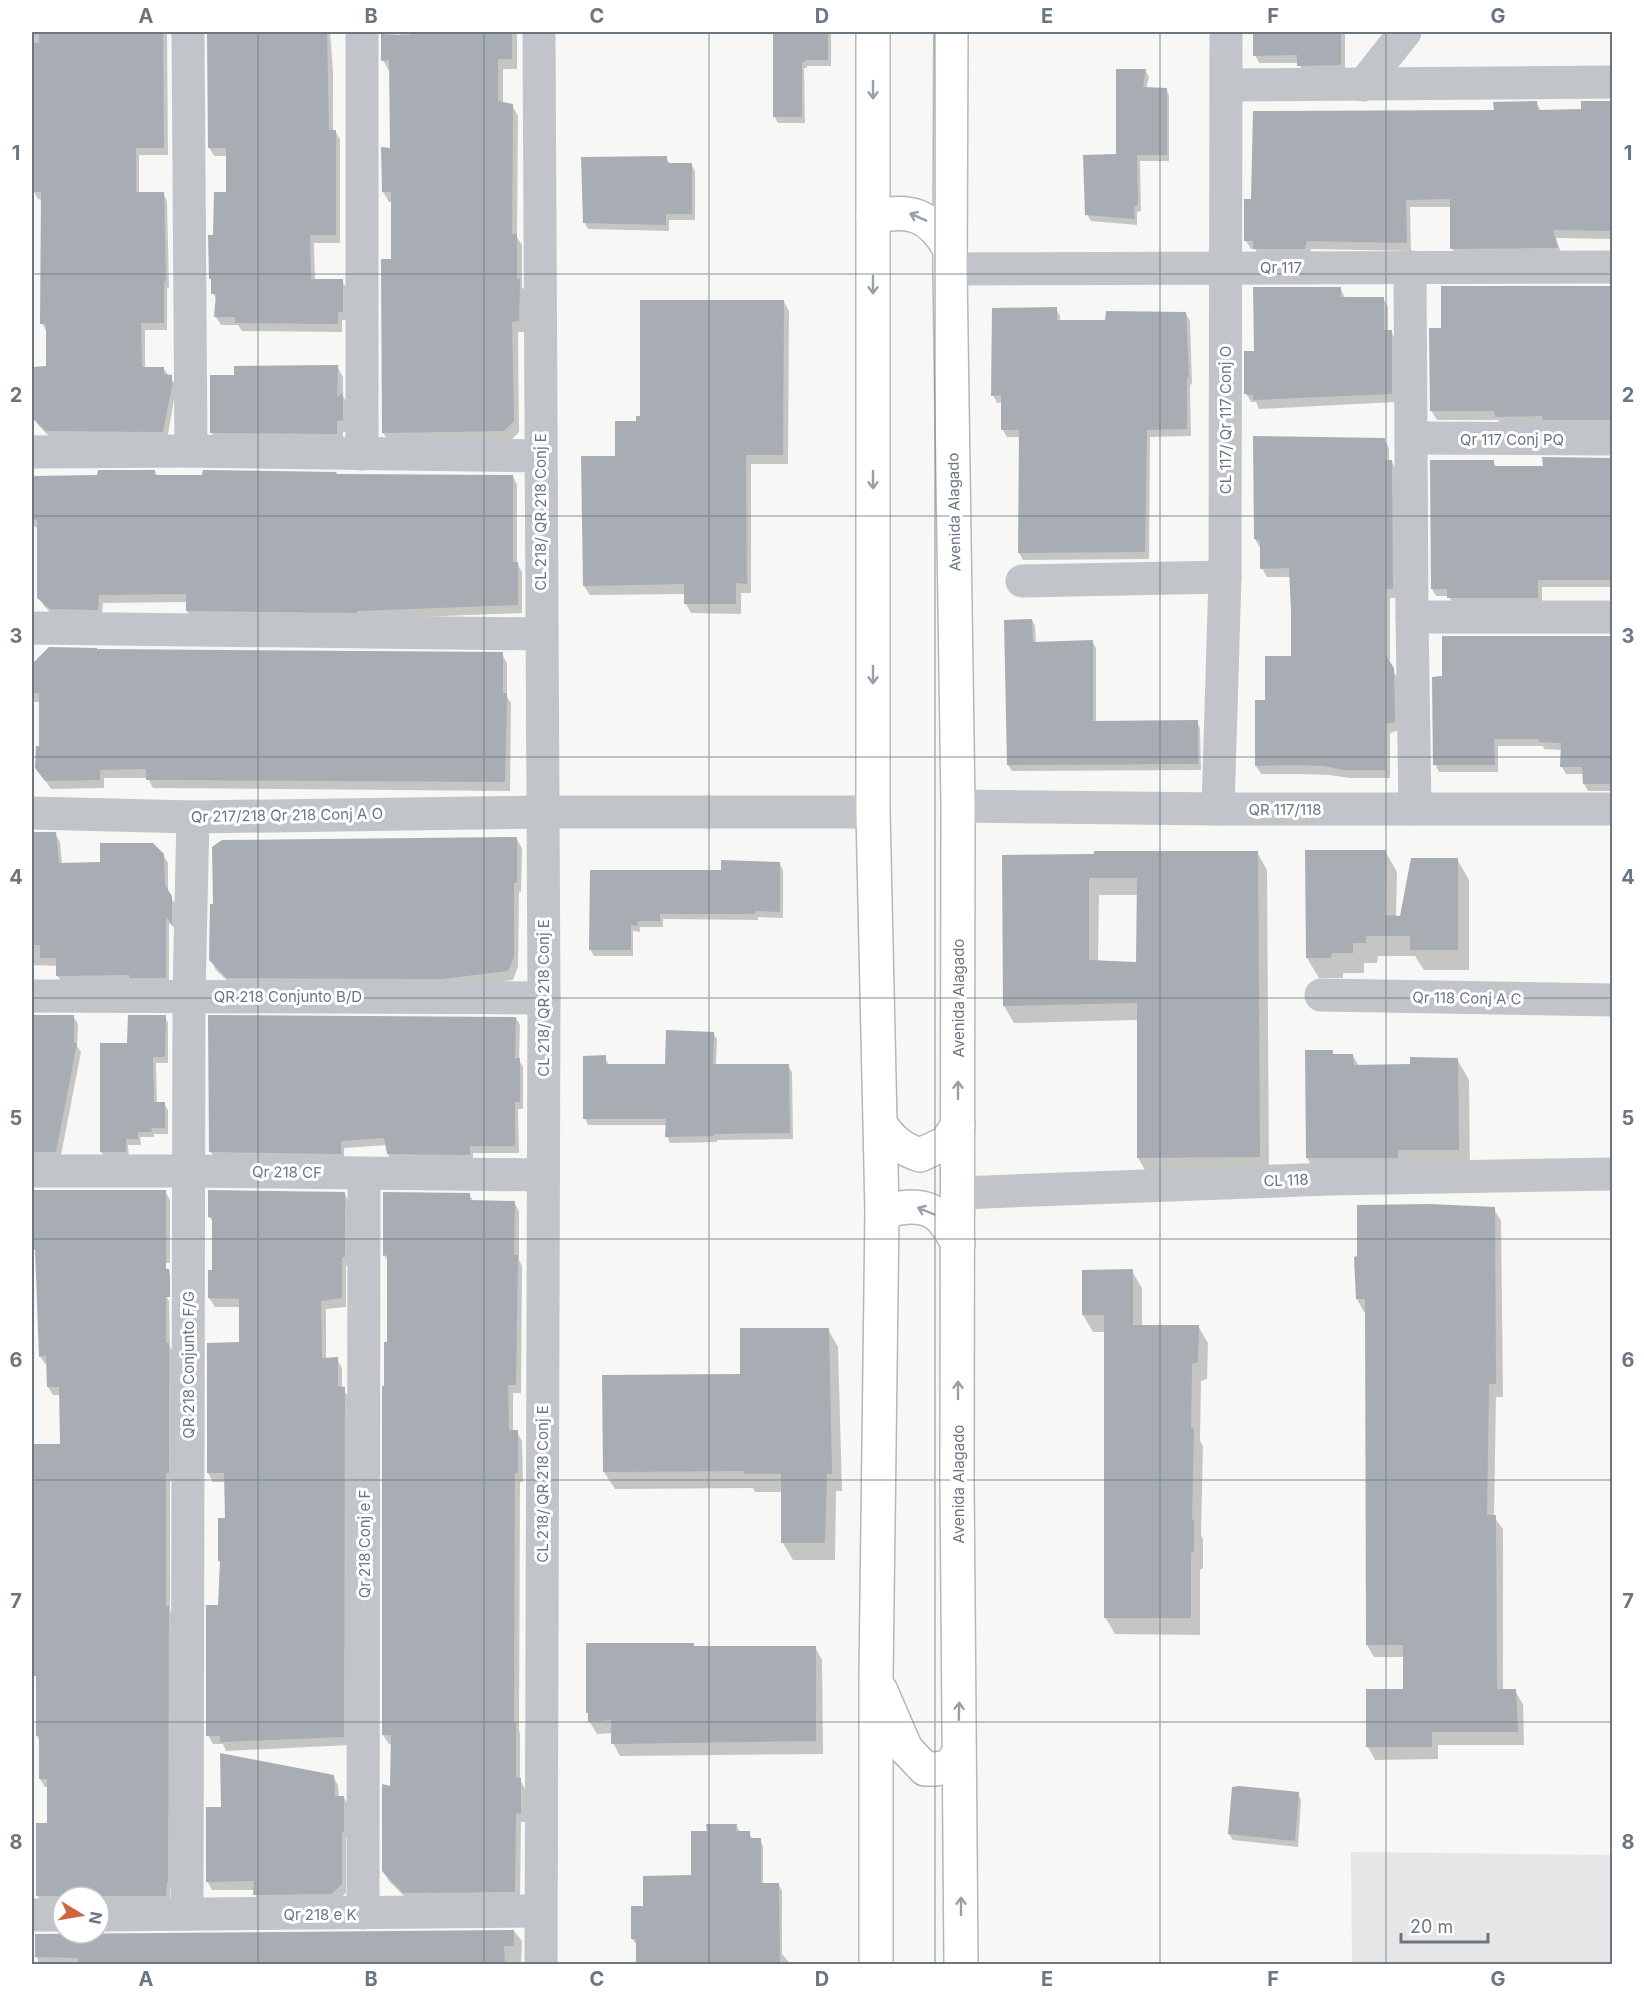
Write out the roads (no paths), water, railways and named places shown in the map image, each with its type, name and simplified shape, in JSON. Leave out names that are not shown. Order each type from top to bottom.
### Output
[{"type":"main road","points":[[873,32],[873,812],[882,1212],[876,1678],[876,1965]]},
{"type":"main road","name":"Avenida Alagado","points":[[951,32],[950,259],[958,806],[961,1965]]},
{"type":"main road","points":[[873,217],[891,213],[908,213],[922,218],[940,232],[950,259]]},
{"type":"main road","points":[[881,1125],[895,1143],[905,1150],[920,1155],[946,1143],[958,1125]]},
{"type":"main road","points":[[882,1212],[901,1208],[927,1209],[941,1218],[958,1243]]},
{"type":"main road","points":[[876,1678],[906,1749],[925,1769],[949,1766],[955,1761],[959,1751]]},
{"type":"street","points":[[188,32],[190,451]]},
{"type":"street","points":[[362,32],[362,454]]},
{"type":"street","name":"CL 218/ QR 218 Conj E","points":[[539,32],[544,998],[541,1965]]},
{"type":"street","name":"CL 117/ Qr 117 Conj O","points":[[1218,809],[1225,577],[1226,32]]},
{"type":"street","points":[[1364,85],[1405,32]]},
{"type":"street","points":[[1227,85],[1612,82]]},
{"type":"street","name":"Qr 117","points":[[950,259],[1225,267],[1612,267]]},
{"type":"street","points":[[1410,267],[1415,809]]},
{"type":"street","name":"Qr 117 Conj PQ","points":[[1411,438],[1612,439]]},
{"type":"street","points":[[32,452],[190,451],[540,456]]},
{"type":"street","points":[[1022,581],[1225,577]]},
{"type":"street","points":[[1412,617],[1612,617]]},
{"type":"street","points":[[32,628],[541,634]]},
{"type":"street","name":"QR 117/118","points":[[958,806],[1218,809],[1612,809]]},
{"type":"street","name":"Qr 217/218 Qr 218 Conj A O","points":[[32,813],[193,817],[543,812],[873,812]]},
{"type":"street","name":"QR 218 Conjunto F/G","points":[[186,1914],[189,996],[193,817]]},
{"type":"street","name":"Qr 118 Conj A C","points":[[1321,995],[1612,1000]]},
{"type":"street","name":"QR 218 Conjunto B/D","points":[[32,996],[544,998]]},
{"type":"street","name":"Qr 218 CF","points":[[32,1171],[543,1175]]},
{"type":"street","name":"Qr 218 Conj e F","points":[[363,1913],[364,1174]]},
{"type":"street","name":"CL 118","points":[[959,1193],[1296,1180],[1612,1174]]},
{"type":"street","name":"Qr 218 e K","points":[[111,1914],[540,1911]]},
{"type":"street","points":[[32,1915],[51,1915]]}]
